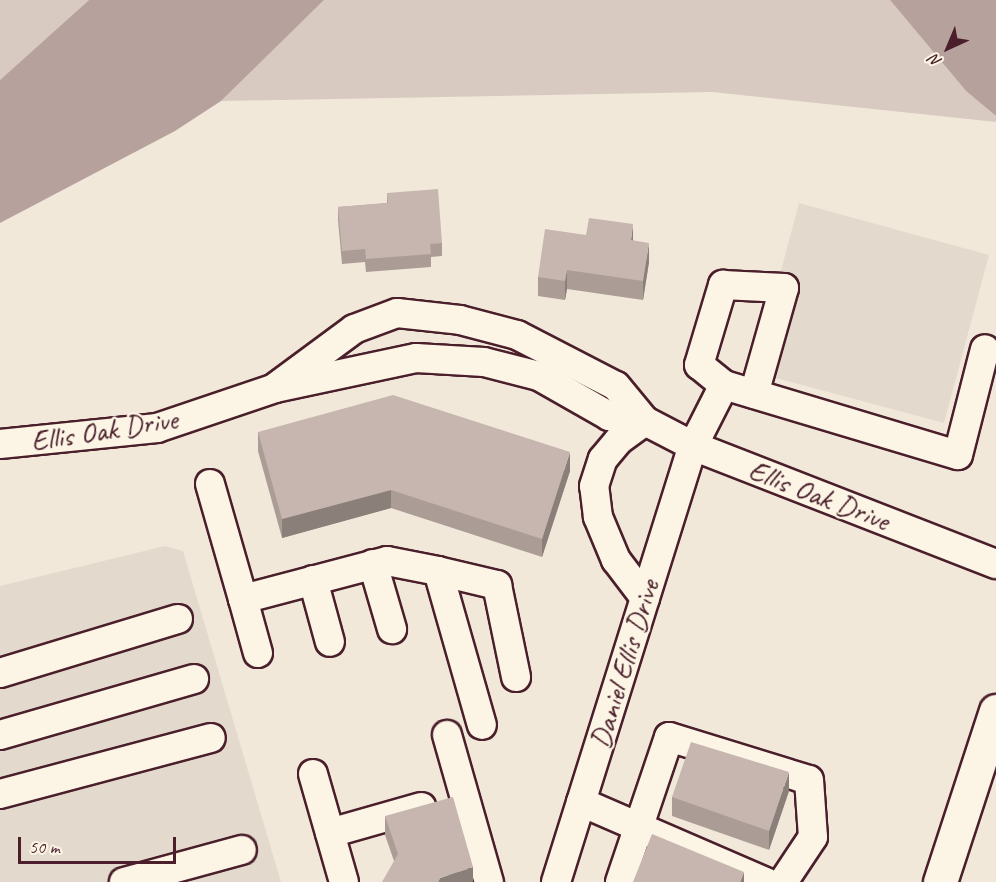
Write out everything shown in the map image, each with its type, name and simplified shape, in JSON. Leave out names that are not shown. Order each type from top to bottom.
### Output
[{"type":"main road","points":[[940,882],[996,711]]},
{"type":"street","points":[[754,394],[784,288],[723,285],[699,365],[724,385],[754,394],[958,455],[985,349]]},
{"type":"street","name":"Ellis Oak Drive","points":[[275,388],[354,329],[398,313],[460,320],[517,335],[616,386],[645,421]]},
{"type":"street","name":"Ellis Oak Drive","points":[[0,444],[157,428],[275,388],[416,358],[484,362],[539,376],[609,416],[645,421],[693,446],[996,564]]},
{"type":"street","name":"Daniel Ellis Drive","points":[[556,882],[693,446],[724,385]]},
{"type":"street","points":[[645,421],[619,440],[603,459],[594,486],[598,517],[616,560],[645,598]]},
{"type":"street","points":[[210,484],[258,653]]},
{"type":"street","points":[[243,598],[387,561],[497,585],[516,677]]},
{"type":"street","points":[[373,564],[392,629]]},
{"type":"street","points":[[438,571],[482,725]]},
{"type":"street","points":[[313,580],[330,642]]},
{"type":"street","points":[[0,673],[178,619]]},
{"type":"street","points":[[0,735],[194,679]]},
{"type":"street","points":[[447,735],[489,882]]},
{"type":"street","points":[[620,882],[669,737],[808,780],[813,837],[783,882]]},
{"type":"street","points":[[0,794],[211,738]]},
{"type":"street","points":[[313,774],[344,882]]},
{"type":"street","points":[[330,833],[464,795]]},
{"type":"street","points":[[581,802],[766,882]]},
{"type":"street","points":[[124,882],[242,850]]},
{"type":"shaded area","points":[[0,0],[89,0],[0,80]]},
{"type":"shaded area","points":[[89,0],[324,0],[221,101],[175,131],[0,223],[0,80]]},
{"type":"shaded area","points":[[324,0],[890,0],[966,91],[996,116],[996,122],[712,92],[221,101]]},
{"type":"shaded area","points":[[890,0],[996,0],[996,116],[966,91]]},
{"type":"shaded area","points":[[799,203],[989,255],[944,423],[754,372]]},
{"type":"shaded area","points":[[165,546],[183,551],[281,882],[0,882],[0,586]]},
{"type":"building","points":[[438,189],[442,243],[430,244],[431,254],[366,259],[365,249],[342,251],[338,207],[388,203],[387,193]]},
{"type":"building","points":[[589,218],[633,224],[631,240],[649,243],[643,281],[567,270],[565,281],[538,277],[545,229],[586,235]]},
{"type":"building","points":[[393,395],[570,452],[542,539],[391,490],[282,519],[258,432]]},
{"type":"building","points":[[691,742],[789,772],[769,831],[672,797]]},
{"type":"building","points":[[453,797],[473,867],[440,878],[438,882],[382,882],[398,854],[385,816]]},
{"type":"building","points":[[652,834],[744,872],[740,882],[633,882]]}]
